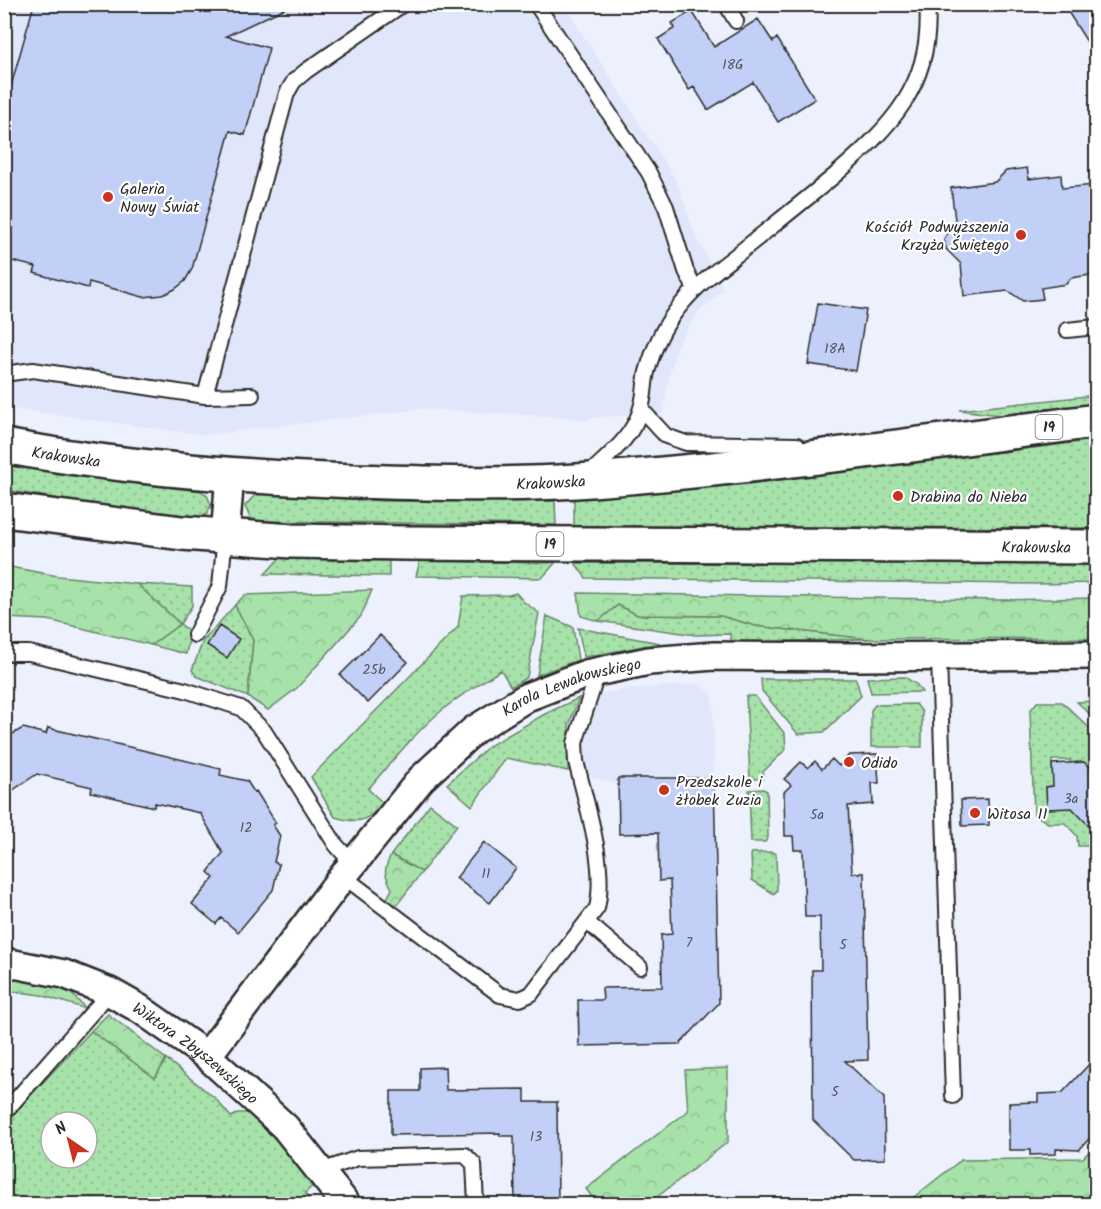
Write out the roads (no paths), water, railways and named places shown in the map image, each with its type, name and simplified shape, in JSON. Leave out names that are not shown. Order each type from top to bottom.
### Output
[{"type":"main road","name":"Krakowska","points":[[4,446],[134,466],[230,475],[430,483],[520,483],[583,480],[738,466],[1096,421]]},
{"type":"main road","name":"Krakowska","points":[[4,510],[225,537],[404,543],[1096,547]]},
{"type":"street","points":[[225,537],[230,475]]},
{"type":"street","name":"Karola Lewakowskiego","points":[[207,1056],[348,870],[421,779],[474,730],[527,697],[560,683],[598,672],[650,661],[714,656],[1096,655]]},
{"type":"street","name":"Wiktora Zbyszewskiego","points":[[4,962],[64,974],[110,992],[140,1009],[207,1056],[285,1127],[346,1204]]},
{"type":"lane","points":[[205,396],[287,93],[294,81],[306,71],[403,4]]},
{"type":"lane","points":[[536,4],[649,173],[666,207],[686,271],[695,289]]},
{"type":"lane","points":[[726,4],[736,21]]},
{"type":"lane","points":[[583,480],[624,441],[641,409],[647,372],[670,318],[695,289],[815,192],[884,131],[897,114],[915,81],[921,63],[927,26],[927,4]]},
{"type":"lane","points":[[1067,330],[1096,327]]},
{"type":"lane","points":[[4,374],[33,370],[205,396],[252,395]]},
{"type":"lane","points":[[641,409],[666,436],[686,443],[893,447]]},
{"type":"lane","points":[[195,635],[220,586],[225,537]]},
{"type":"lane","points":[[4,653],[29,653],[181,689],[241,708],[264,731],[336,845],[348,870],[500,995],[520,999],[531,994],[597,908],[601,891],[601,869],[576,761],[575,743],[598,672]]},
{"type":"lane","points":[[939,657],[953,1095]]},
{"type":"lane","points":[[587,922],[640,967]]},
{"type":"lane","points":[[4,1113],[110,992]]},
{"type":"lane","points":[[321,1171],[358,1158],[465,1155],[474,1164],[476,1204]]},
{"type":"place","name":"Galeria Nowy Świat","points":[[108,197]]},
{"type":"place","name":"Kościół Podwyższenia Krzyża Świętego","points":[[1021,235]]},
{"type":"place","name":"Drabina do Nieba","points":[[898,496]]},
{"type":"place","name":"Odido","points":[[849,762]]},
{"type":"place","name":"Przedszkole i żłobek Zuzia","points":[[664,790]]},
{"type":"place","name":"Witosa 11","points":[[975,813]]}]
